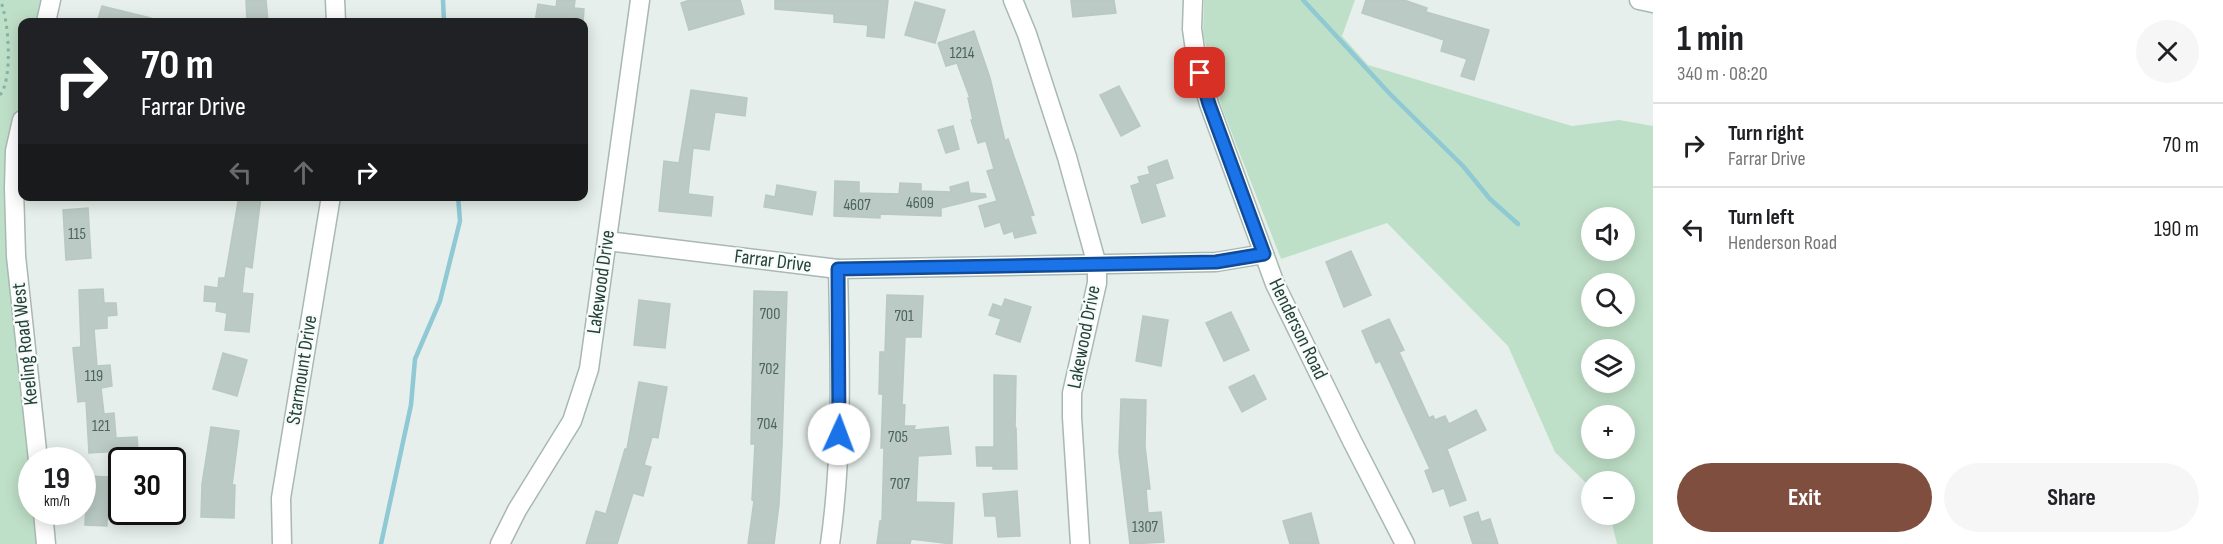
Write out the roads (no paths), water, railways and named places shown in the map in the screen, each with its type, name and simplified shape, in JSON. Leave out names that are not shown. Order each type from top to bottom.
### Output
[{"type":"street","points":[[47,18],[51,0]]},
{"type":"street","points":[[335,0],[336,18]]},
{"type":"street","name":"Lakewood Drive","points":[[500,544],[517,510],[572,421],[589,369],[640,0]]},
{"type":"street","name":"Lakewood Drive","points":[[1013,0],[1027,34],[1066,157],[1097,265],[1097,283],[1072,393],[1080,544]]},
{"type":"street","name":"Henderson Road","points":[[1193,0],[1192,29],[1196,57],[1209,104],[1275,284],[1405,544]]},
{"type":"street","points":[[1639,0],[1653,3]]},
{"type":"street","name":"Keeling Road West","points":[[18,138],[15,151],[14,188],[16,256],[37,447]]},
{"type":"street","name":"Starmount Drive","points":[[282,544],[281,498],[330,201]]},
{"type":"street","name":"Farrar Drive","points":[[607,241],[838,269],[1216,262],[1264,254]]},
{"type":"street","points":[[830,544],[836,503],[840,411],[838,269]]},
{"type":"street","points":[[44,525],[46,544]]},
{"type":"waterway","points":[[443,0],[444,18]]},
{"type":"waterway","points":[[1303,0],[1390,94],[1463,166],[1490,199],[1518,224]]},
{"type":"waterway","points":[[381,544],[411,405],[415,359],[440,301],[460,221],[458,201]]}]
